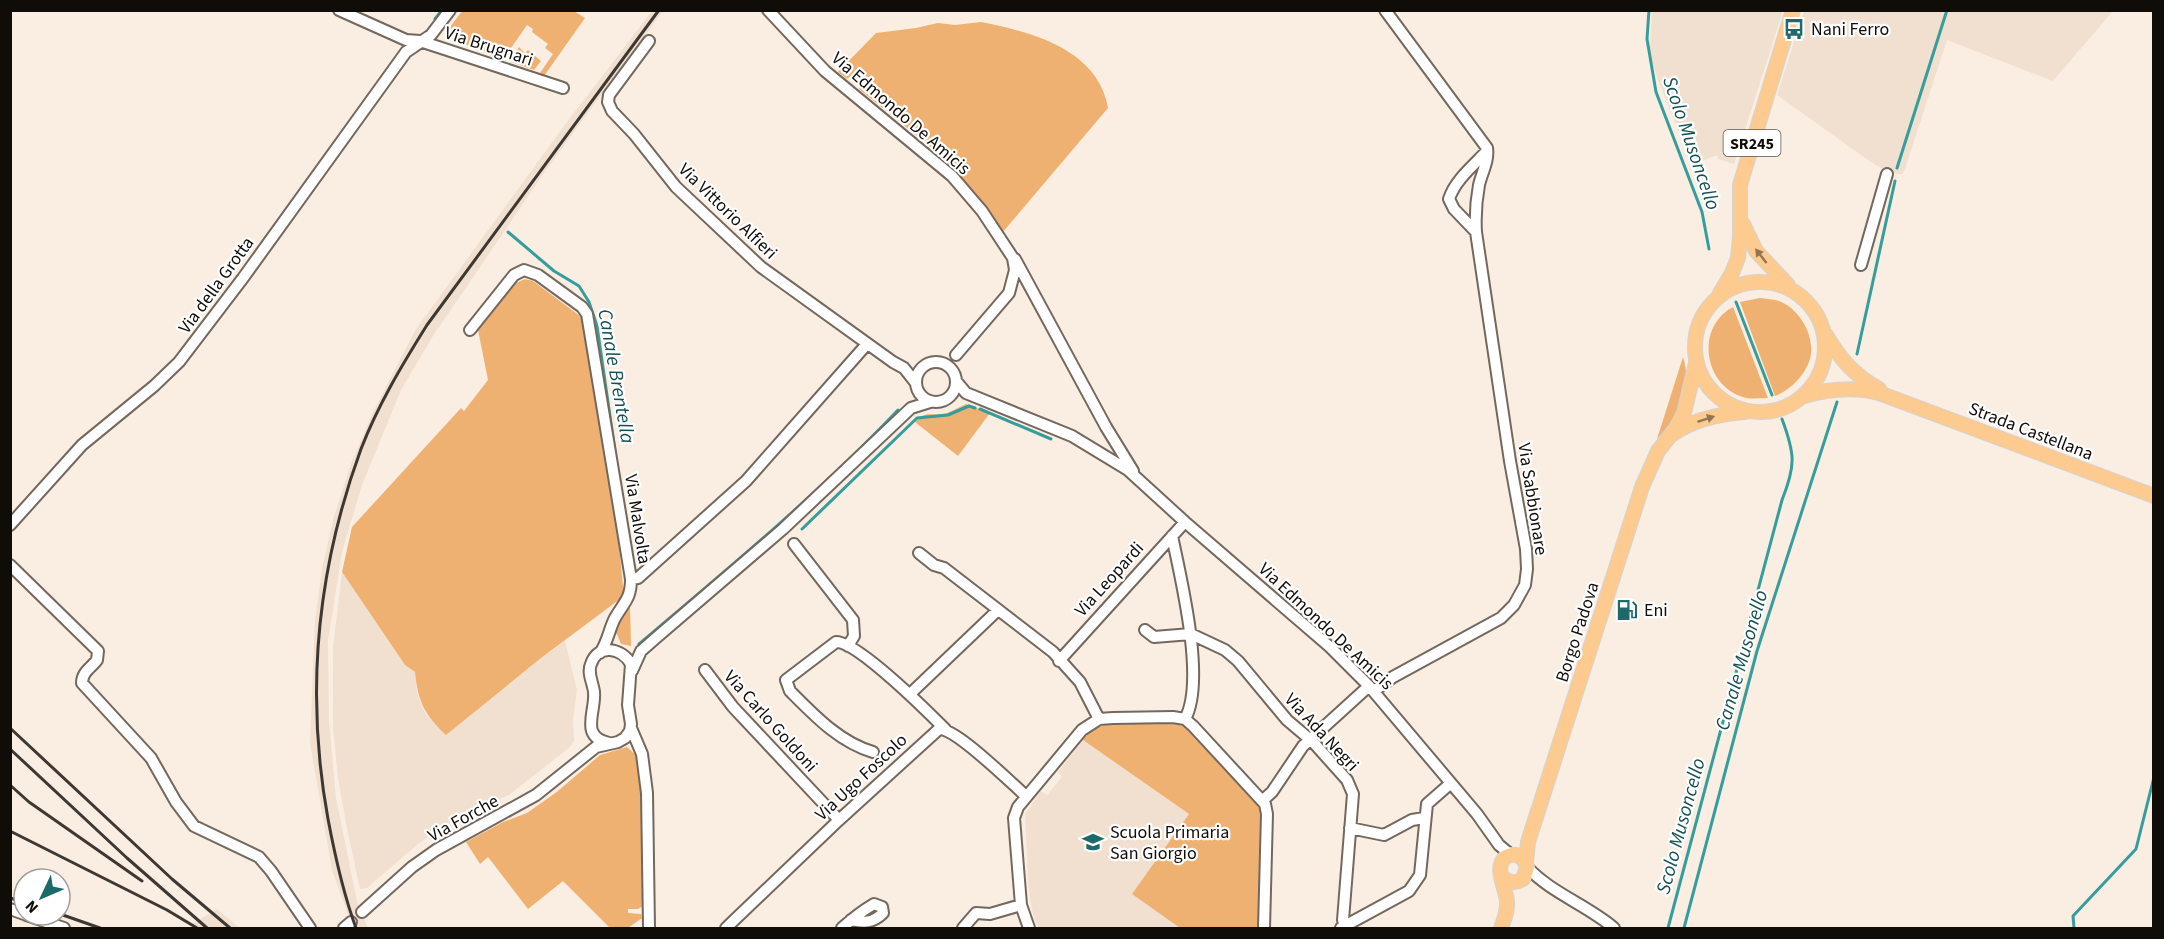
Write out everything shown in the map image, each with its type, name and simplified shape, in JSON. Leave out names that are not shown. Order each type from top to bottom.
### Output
[{"type":"main road","name":"SR245","points":[[1718,296],[1738,258],[1740,237],[1738,211],[1741,180],[1793,10]]},
{"type":"main road","name":"SR245","points":[[1738,211],[1744,229],[1756,251],[1796,293]]},
{"type":"main road","points":[[1751,282],[1774,283],[1796,293],[1813,309],[1823,331],[1825,354],[1812,387],[1794,403],[1778,410],[1747,411],[1725,402],[1707,385],[1696,363],[1694,351],[1697,327],[1702,315],[1718,296],[1751,282]]},
{"type":"main road","name":"Strada Castellana","points":[[1823,331],[1849,369],[1896,398]]},
{"type":"main road","name":"Borgo Padova","points":[[1507,900],[1523,873],[1528,842],[1643,482],[1654,459],[1677,428],[1686,409],[1696,363]]},
{"type":"main road","name":"Strada Castellana","points":[[1804,396],[1833,390],[1860,389],[1896,398],[2154,496]]},
{"type":"main road","name":"Borgo Padova","points":[[1669,438],[1707,418],[1747,411]]},
{"type":"main road","points":[[1512,855],[1520,857],[1523,873],[1510,882],[1501,873],[1502,861],[1528,842]]},
{"type":"main road","name":"Borgo Padova","points":[[1501,873],[1507,900],[1501,928]]},
{"type":"street","name":"Via Brugnari","points":[[339,10],[406,40],[420,41],[562,88]]},
{"type":"street","name":"Via della Grotta","points":[[10,525],[82,445],[154,386],[179,362],[237,286],[406,52],[431,34],[450,10]]},
{"type":"street","name":"Via Edmondo De Amicis","points":[[768,10],[825,71],[952,176],[982,211],[1008,249],[1106,427],[1141,481]]},
{"type":"street","points":[[1385,10],[1487,151],[1463,177],[1449,199],[1454,209],[1476,232]]},
{"type":"street","name":"Via Vittorio Alfieri","points":[[649,41],[609,95],[608,102],[612,111],[634,134],[676,187],[761,267],[892,362],[904,368],[915,384]]},
{"type":"street","name":"Via Sabbionare","points":[[1263,800],[1272,792],[1303,746],[1372,688],[1501,618],[1514,605],[1525,585],[1526,549],[1510,462],[1474,213],[1488,156],[1487,151]]},
{"type":"street","points":[[1861,265],[1887,174]]},
{"type":"street","points":[[911,408],[917,374],[922,367],[927,363],[941,362],[956,355],[1008,294],[1015,267],[1008,249]]},
{"type":"street","points":[[988,317],[1003,294],[1008,281],[1011,260],[1008,249]]},
{"type":"street","name":"Via Malvolta","points":[[470,330],[514,275],[524,270],[538,275],[585,310],[588,318],[631,579],[629,598],[615,619],[610,635],[600,653],[591,662],[594,698],[590,721],[592,732]]},
{"type":"street","points":[[1008,294],[1024,290],[1035,297]]},
{"type":"street","points":[[631,579],[638,578],[746,481],[867,344]]},
{"type":"street","points":[[948,399],[955,388],[956,355]]},
{"type":"street","points":[[941,362],[946,364],[966,393],[1071,436],[1095,449],[1103,448],[1109,443],[1110,438],[1106,427]]},
{"type":"street","points":[[904,368],[922,367]]},
{"type":"street","points":[[915,384],[924,399],[930,402],[936,403],[966,393]]},
{"type":"street","points":[[649,928],[647,793],[643,759],[631,728],[628,696],[632,671],[641,651],[783,529],[911,408],[930,402]]},
{"type":"street","name":"Via Edmondo De Amicis","points":[[1095,449],[1125,467],[1330,647],[1372,688],[1485,824],[1495,840],[1512,855]]},
{"type":"street","name":"Via Leopardi","points":[[1059,661],[1185,522]]},
{"type":"street","points":[[1172,536],[1191,634],[1190,706],[1185,719]]},
{"type":"street","points":[[794,544],[853,620],[854,636],[848,646]]},
{"type":"street","points":[[919,552],[934,565],[944,568],[996,613],[1053,652],[1080,682],[1099,719]]},
{"type":"street","points":[[10,565],[98,651],[97,660],[85,672],[82,683],[151,758],[187,818],[200,830],[259,857],[310,928]]},
{"type":"street","points":[[910,694],[996,613]]},
{"type":"street","points":[[1145,630],[1154,637],[1191,634]]},
{"type":"street","name":"Via Ada Negri","points":[[1191,634],[1224,650],[1238,661],[1287,720],[1310,739],[1351,787],[1353,794],[1343,927]]},
{"type":"street","points":[[610,635],[615,646],[630,661],[632,671]]},
{"type":"street","points":[[873,752],[856,746],[830,729],[796,698],[786,684],[786,680],[836,642],[841,641],[881,669],[945,729],[961,739],[1026,796]]},
{"type":"street","points":[[600,653],[610,650],[622,653],[641,651]]},
{"type":"street","name":"Via Carlo Goldoni","points":[[705,670],[733,707],[839,820]]},
{"type":"street","points":[[1029,928],[1021,905],[1014,818],[1026,796],[1085,726],[1099,719],[1173,717],[1185,719],[1193,726],[1263,800],[1267,814],[1264,928]]},
{"type":"street","points":[[614,742],[627,735],[631,728]]},
{"type":"street","name":"Via Ugo Foscolo","points":[[726,928],[934,732],[945,729]]},
{"type":"street","points":[[592,732],[600,740],[633,745],[640,749]]},
{"type":"street","name":"Via Forche","points":[[583,756],[588,748],[592,732]]},
{"type":"street","name":"Via Forche","points":[[362,912],[420,861],[436,850],[536,795],[596,747],[614,742]]},
{"type":"street","points":[[1343,927],[1409,891],[1415,885],[1420,875],[1426,804],[1451,783]]},
{"type":"street","points":[[1350,828],[1384,835],[1412,820],[1424,818]]},
{"type":"street","name":"Via Edmondo De Amicis","points":[[1495,840],[1501,873]]},
{"type":"street","points":[[1523,873],[1541,880],[1614,928]]},
{"type":"street","points":[[963,928],[976,913],[990,914],[1021,905]]},
{"type":"street","points":[[842,928],[851,920]]},
{"type":"shaded area","points":[[463,10],[574,11],[585,18],[544,76],[540,73],[553,54],[545,48],[548,44],[532,32],[533,29],[527,25],[504,58],[453,40],[449,36],[450,27]]},
{"type":"shaded area","points":[[652,11],[663,11],[546,170],[433,336],[401,390],[362,485],[342,552],[328,641],[329,721],[336,798],[357,901],[368,928],[353,928],[332,870],[310,743],[315,620],[322,569],[333,520],[351,464],[373,412],[416,329],[564,126]]},
{"type":"shaded area","points":[[1652,11],[1783,11],[1734,164],[1718,159],[1717,155],[1692,165],[1652,61],[1650,47]]},
{"type":"shaded area","points":[[1804,11],[2113,11],[2053,81],[1947,40],[1905,169],[1902,174],[1897,174],[1875,165],[1777,95]]},
{"type":"shaded area","points":[[981,22],[1041,38],[1077,57],[1091,71],[1102,88],[1108,108],[1002,233],[982,204],[942,161],[948,151],[939,142],[934,149],[932,148],[859,89],[862,81],[854,73],[847,79],[838,72],[876,33],[938,23],[955,25]]},
{"type":"shaded area","points":[[519,47],[525,53],[528,50],[541,61],[534,70],[511,62]]},
{"type":"shaded area","points":[[525,279],[533,281],[580,316],[583,322],[617,526],[624,596],[541,658],[446,735],[432,721],[423,707],[415,672],[405,665],[342,572],[352,527],[461,408],[464,411],[488,380],[478,330],[516,283]]},
{"type":"shaded area","points":[[1760,298],[1779,301],[1794,310],[1805,325],[1811,342],[1810,359],[1801,377],[1775,396],[1740,302]]},
{"type":"shaded area","points":[[1733,307],[1768,398],[1740,396],[1727,389],[1712,366],[1709,340],[1721,316]]},
{"type":"shaded area","points":[[1683,357],[1686,380],[1682,401],[1671,422],[1657,439]]},
{"type":"shaded area","points":[[966,404],[990,413],[958,456],[915,422],[925,415],[945,413]]},
{"type":"shaded area","points":[[342,572],[405,665],[415,672],[417,692],[422,707],[427,716],[446,734],[565,641],[577,690],[573,720],[574,741],[569,748],[509,795],[454,820],[418,844],[367,888],[360,889],[338,778],[333,728],[333,648]]},
{"type":"shaded area","points":[[630,605],[631,646],[621,644],[617,634],[613,634]]},
{"type":"shaded area","points":[[1156,722],[1177,724],[1188,728],[1256,801],[1263,818],[1259,928],[1180,928],[1132,894],[1189,814],[1083,740],[1089,733],[1106,725]]},
{"type":"shaded area","points":[[1083,740],[1189,814],[1133,894],[1180,928],[1039,928],[1036,924],[1028,880],[1025,814],[1041,791],[1047,795],[1062,777],[1058,772]]},
{"type":"shaded area","points":[[627,747],[637,756],[642,767],[643,906],[638,909],[628,909],[628,913],[641,914],[642,918],[628,928],[610,928],[563,881],[528,909],[488,857],[480,864],[466,842],[503,822],[527,813],[558,791],[600,755]]},
{"type":"shaded area","points":[[217,909],[240,928],[194,928],[190,925]]},
{"type":"waterway","name":"Canale Brentella","points":[[435,19],[442,10]]},
{"type":"waterway","name":"Scolo Musoncello","points":[[1649,10],[1647,39],[1656,92],[1702,212],[1709,249]]},
{"type":"waterway","name":"Canale Musonello","points":[[1897,168],[1947,10]]},
{"type":"waterway","name":"Canale Musonello","points":[[1857,354],[1895,181]]},
{"type":"waterway","name":"Canale Brentella","points":[[508,232],[554,271],[579,286],[589,302],[597,326],[617,465]]},
{"type":"waterway","name":"Scolo Musoncello","points":[[1736,302],[1772,395]]},
{"type":"waterway","name":"Canale Musonello","points":[[1684,928],[1757,651],[1837,402]]},
{"type":"waterway","points":[[802,529],[917,418],[948,415],[969,406],[975,408]]},
{"type":"waterway","points":[[980,409],[1051,439]]},
{"type":"waterway","points":[[639,644],[804,501],[898,410]]},
{"type":"waterway","name":"Scolo Musoncello","points":[[1668,928],[1782,500],[1790,478],[1791,451],[1782,419]]},
{"type":"waterway","points":[[2074,928],[2073,916],[2136,849],[2154,777]]},
{"type":"railway","points":[[356,928],[340,874],[328,819],[317,725],[319,632],[325,586],[346,494],[361,449],[375,417],[427,325],[659,10]]},
{"type":"railway","points":[[10,728],[172,879],[230,928]]},
{"type":"railway","points":[[10,749],[127,858],[207,928]]},
{"type":"railway","points":[[10,785],[29,802],[142,881]]},
{"type":"railway","points":[[10,831],[167,910],[197,928]]},
{"type":"railway","points":[[72,918],[100,928]]},
{"type":"place","name":"Nani Ferro","points":[[1794,29]]},
{"type":"place","name":"Eni","points":[[1627,610]]},
{"type":"place","name":"Scuola Primaria San Giorgio","points":[[1093,842]]}]
